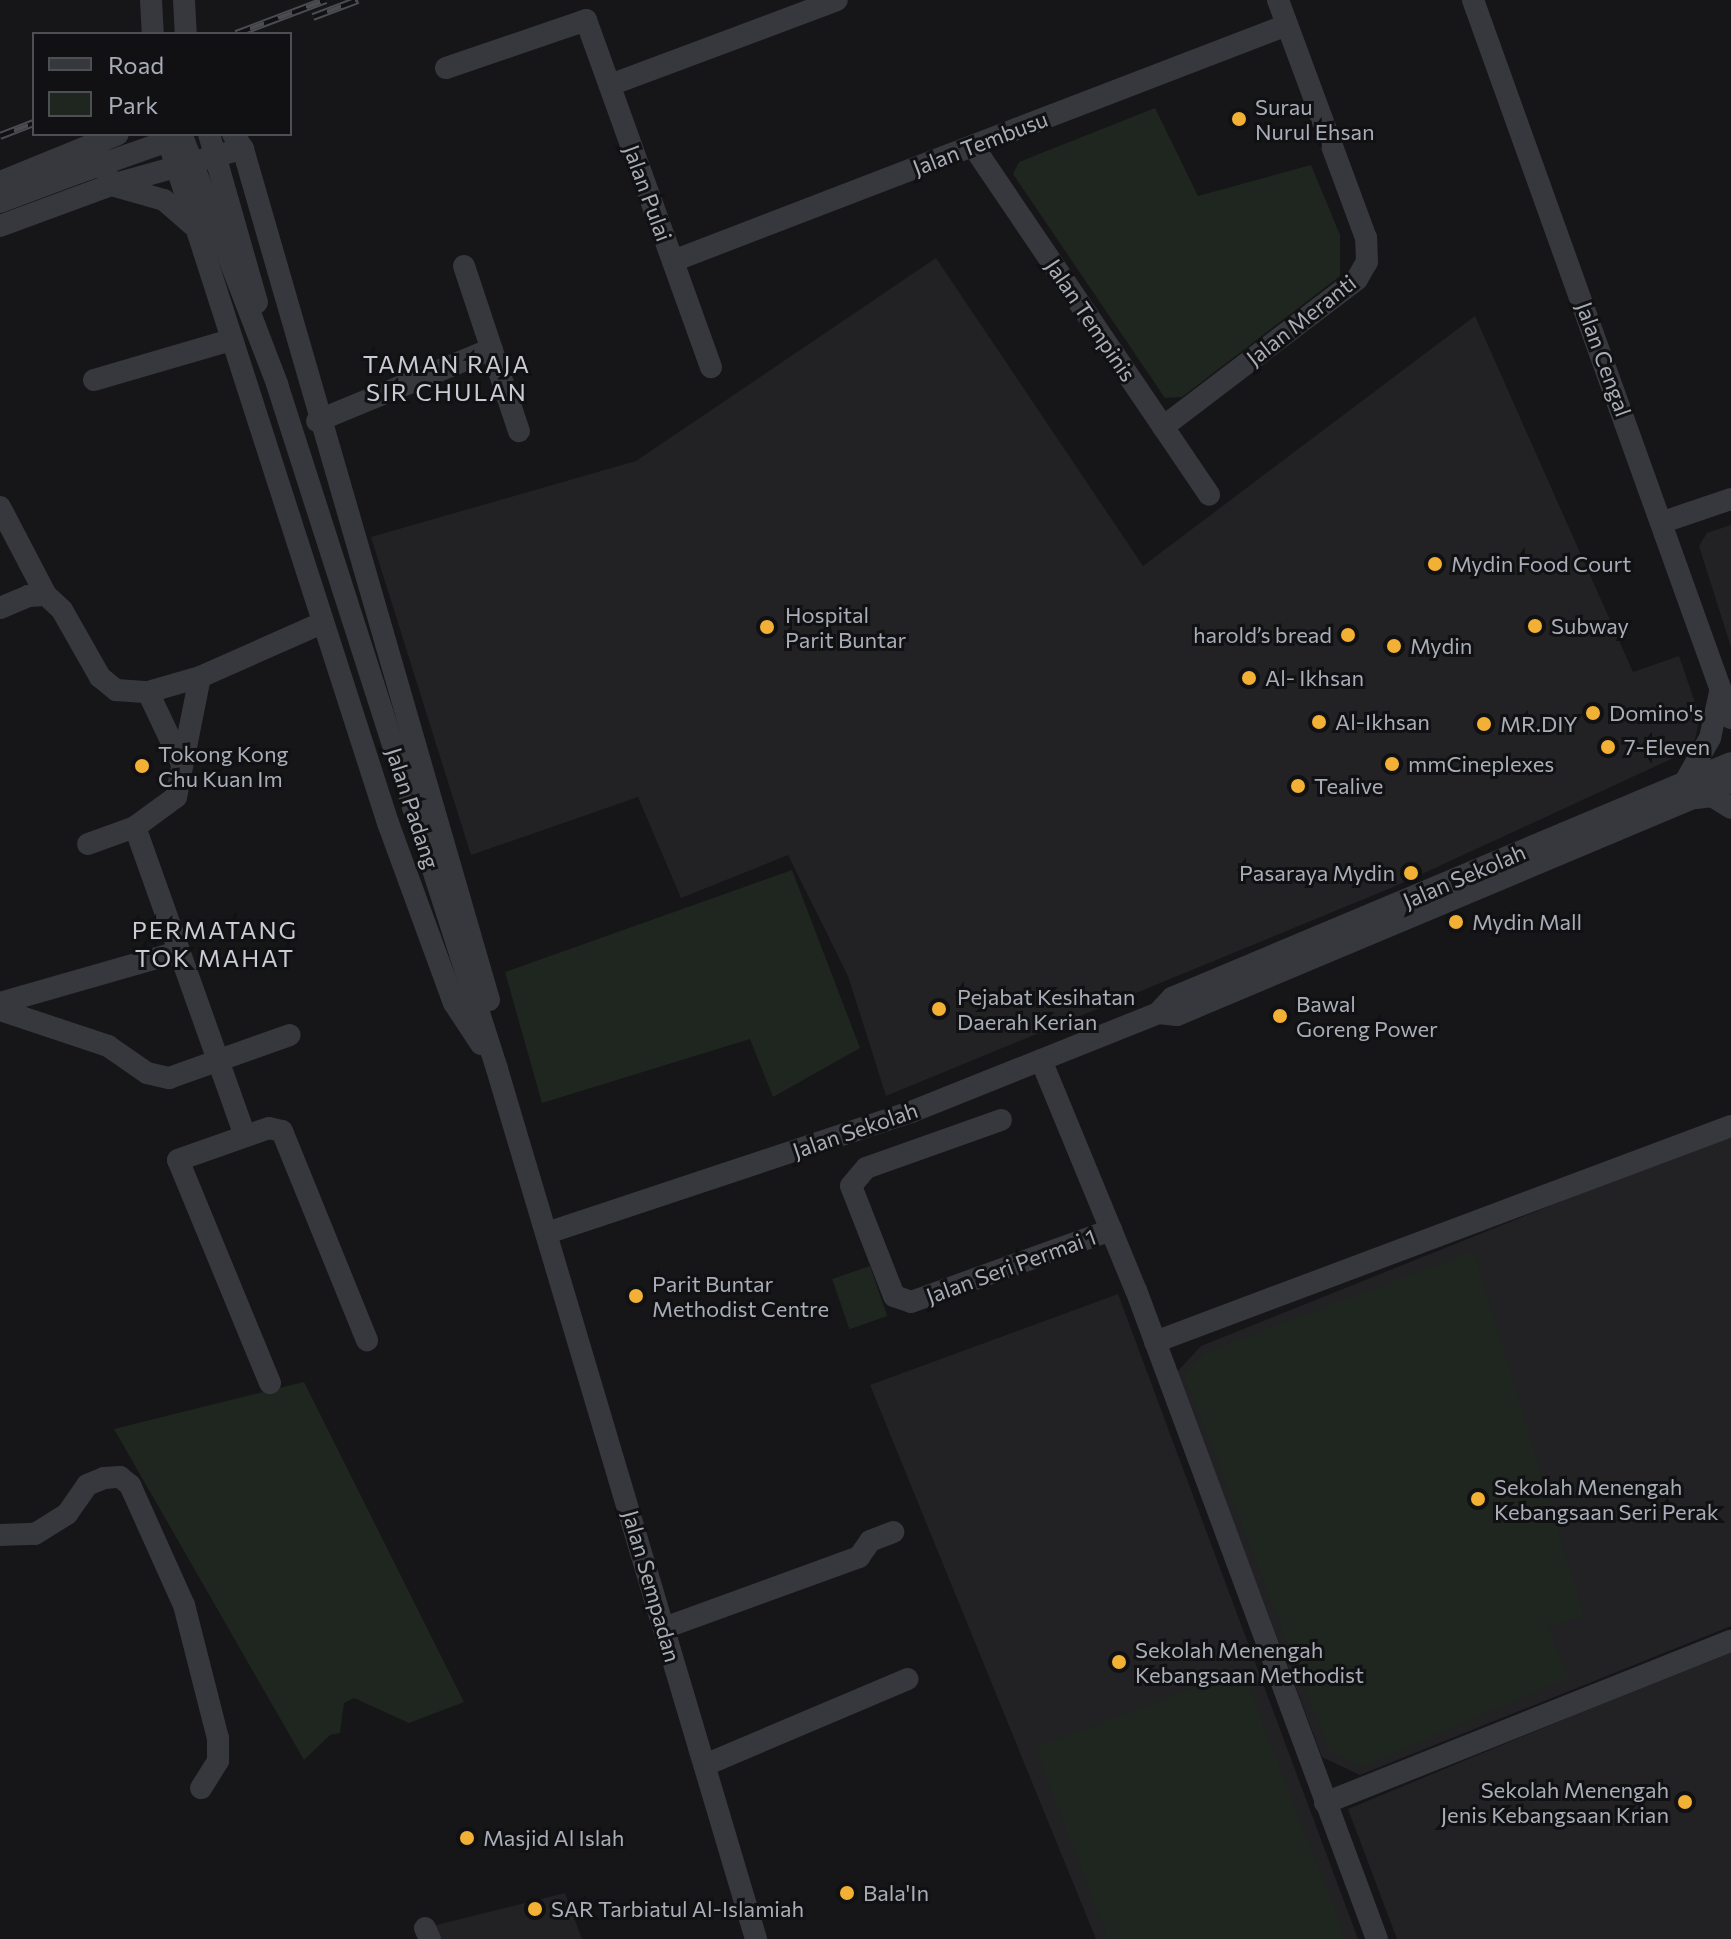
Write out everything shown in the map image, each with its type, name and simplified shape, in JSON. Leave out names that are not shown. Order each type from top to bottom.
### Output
[{"type":"street","points":[[151,0],[153,32]]},
{"type":"street","points":[[184,0],[186,32]]},
{"type":"street","points":[[610,85],[837,0]]},
{"type":"street","name":"Jalan Meranti","points":[[1163,427],[1357,279],[1367,262],[1366,238],[1278,0]]},
{"type":"street","name":"Jalan Cengal","points":[[1473,0],[1726,694],[1731,718]]},
{"type":"street","name":"Jalan Pulai","points":[[446,68],[586,20],[711,367]]},
{"type":"street","name":"Jalan Tembusu","points":[[673,261],[1287,25]]},
{"type":"street","points":[[0,182],[113,136]]},
{"type":"street","points":[[80,172],[139,136]]},
{"type":"street","points":[[0,202],[177,136]]},
{"type":"street","points":[[180,136],[176,165],[193,225],[322,623],[454,1003],[497,1069]]},
{"type":"street","name":"Jalan Padang","points":[[180,136],[277,384]]},
{"type":"street","name":"Jalan Padang","points":[[210,136],[277,384],[547,1233]]},
{"type":"street","points":[[0,226],[238,142],[317,421],[452,861],[491,1005],[497,1069]]},
{"type":"street","points":[[95,143],[111,185]]},
{"type":"street","name":"Jalan Tempinis","points":[[973,146],[1209,495]]},
{"type":"street","points":[[111,185],[164,200],[193,225]]},
{"type":"street","points":[[464,266],[519,431]]},
{"type":"street","points":[[94,380],[231,340]]},
{"type":"street","points":[[317,421],[492,349]]},
{"type":"street","points":[[1663,522],[1731,499]]},
{"type":"street","points":[[0,507],[46,595],[62,610],[100,677],[116,690],[148,692],[200,677],[322,623]]},
{"type":"street","points":[[0,608],[28,596],[46,595]]},
{"type":"street","points":[[88,844],[135,827],[176,797],[200,677]]},
{"type":"street","points":[[148,692],[182,764]]},
{"type":"street","points":[[1726,694],[1689,790],[1712,796],[1731,808]]},
{"type":"street","name":"Jalan Sekolah","points":[[547,1233],[911,1112],[1158,1013],[1172,998],[1689,790],[1731,763]]},
{"type":"street","name":"Jalan Sekolah","points":[[1689,790],[1731,782]]},
{"type":"street","points":[[135,827],[245,1136]]},
{"type":"street","points":[[0,1003],[178,952]]},
{"type":"street","points":[[0,1010],[108,1046],[147,1073],[169,1078],[290,1035]]},
{"type":"street","points":[[1041,1060],[1155,1342],[1377,1939]]},
{"type":"street","name":"Jalan Seri Permai 1","points":[[1001,1120],[866,1168],[851,1186],[894,1296],[911,1302],[1111,1230]]},
{"type":"street","points":[[1155,1342],[1731,1126]]},
{"type":"street","points":[[270,1383],[178,1160],[269,1128],[282,1131],[367,1340]]},
{"type":"street","name":"Jalan Sempadan","points":[[547,1233],[756,1939]]},
{"type":"street","points":[[0,1535],[35,1534],[67,1514],[87,1485],[104,1478],[120,1477],[130,1485],[184,1605],[218,1738],[218,1761],[201,1788]]},
{"type":"street","points":[[664,1628],[859,1557],[870,1541],[893,1532]]},
{"type":"street","points":[[1325,1803],[1731,1641]]},
{"type":"street","points":[[705,1765],[908,1679]]},
{"type":"shaded area","name":"Hospital Parit Buntar","points":[[936,258],[1143,566],[1475,316],[1633,672],[1679,656],[1700,717],[1695,739],[1682,754],[1398,885],[886,1096],[848,976],[788,855],[681,898],[638,797],[471,855],[371,537],[636,461]]},
{"type":"shaded area","points":[[1731,525],[1731,647],[1699,546],[1707,533]]},
{"type":"shaded area","name":"Sekolah Menengah Kebangsaan Seri Perak","points":[[1731,1133],[1731,1626],[1360,1775],[1322,1757],[1177,1372],[1201,1346]]},
{"type":"shaded area","name":"Sekolah Menengah Kebangsaan Methodist","points":[[1118,1294],[1358,1939],[1096,1939],[870,1385]]},
{"type":"shaded area","points":[[1731,1650],[1731,1939],[1397,1939],[1348,1809]]},
{"type":"shaded area","name":"SAR Tarbiatul Al-Islamiah","points":[[565,1893],[582,1939],[438,1939],[432,1926]]},
{"type":"green space","points":[[1155,108],[1198,196],[1311,165],[1340,235],[1340,276],[1182,397],[1165,398],[1013,174],[1019,162]]},
{"type":"green space","points":[[792,870],[860,1048],[773,1097],[750,1039],[542,1103],[505,972]]},
{"type":"green space","points":[[1474,1251],[1584,1616],[1547,1627],[1569,1677],[1363,1767],[1329,1750],[1184,1375],[1204,1353]]},
{"type":"green space","points":[[870,1266],[887,1316],[849,1329],[832,1279]]},
{"type":"green space","points":[[304,1382],[464,1702],[409,1723],[354,1698],[344,1703],[340,1733],[330,1735],[304,1760],[114,1429]]},
{"type":"green space","points":[[1242,1669],[1346,1939],[1108,1939],[1035,1748]]},
{"type":"railway","points":[[241,32],[326,0]]},
{"type":"railway","points":[[313,17],[358,0]]},
{"type":"railway","points":[[0,136],[32,124]]},
{"type":"place","name":"Surau Nurul Ehsan","points":[[1239,119]]},
{"type":"place","name":"Mydin Food Court","points":[[1435,564]]},
{"type":"place","name":"Subway","points":[[1535,626]]},
{"type":"place","name":"Hospital Parit Buntar","points":[[767,627]]},
{"type":"place","name":"harold’s bread","points":[[1348,635]]},
{"type":"place","name":"Mydin","points":[[1394,646]]},
{"type":"place","name":"Al- Ikhsan","points":[[1249,678]]},
{"type":"place","name":"Domino's","points":[[1593,713]]},
{"type":"place","name":"Al-Ikhsan","points":[[1319,722]]},
{"type":"place","name":"MR.DIY","points":[[1484,724]]},
{"type":"place","name":"7-Eleven","points":[[1608,747]]},
{"type":"place","name":"mmCineplexes","points":[[1392,764]]},
{"type":"place","name":"Tokong Kong Chu Kuan Im","points":[[142,766]]},
{"type":"place","name":"Tealive","points":[[1298,786]]},
{"type":"place","name":"Pasaraya Mydin","points":[[1411,873]]},
{"type":"place","name":"Mydin Mall","points":[[1456,922]]},
{"type":"place","name":"Pejabat Kesihatan Daerah Kerian","points":[[939,1009]]},
{"type":"place","name":"Bawal Goreng Power","points":[[1280,1016]]},
{"type":"place","name":"Parit Buntar Methodist Centre","points":[[636,1296]]},
{"type":"place","name":"Sekolah Menengah Kebangsaan Seri Perak","points":[[1478,1499]]},
{"type":"place","name":"Sekolah Menengah Kebangsaan Methodist","points":[[1119,1662]]},
{"type":"place","name":"Sekolah Menengah Jenis Kebangsaan Krian","points":[[1685,1802]]},
{"type":"place","name":"Masjid Al Islah","points":[[467,1838]]},
{"type":"place","name":"Bala'In","points":[[847,1893]]},
{"type":"place","name":"SAR Tarbiatul Al-Islamiah","points":[[535,1909]]},
{"type":"district","name":"TAMAN RAJA SIR CHULAN","points":[[447,378]]},
{"type":"district","name":"PERMATANG TOK MAHAT","points":[[215,944]]}]
